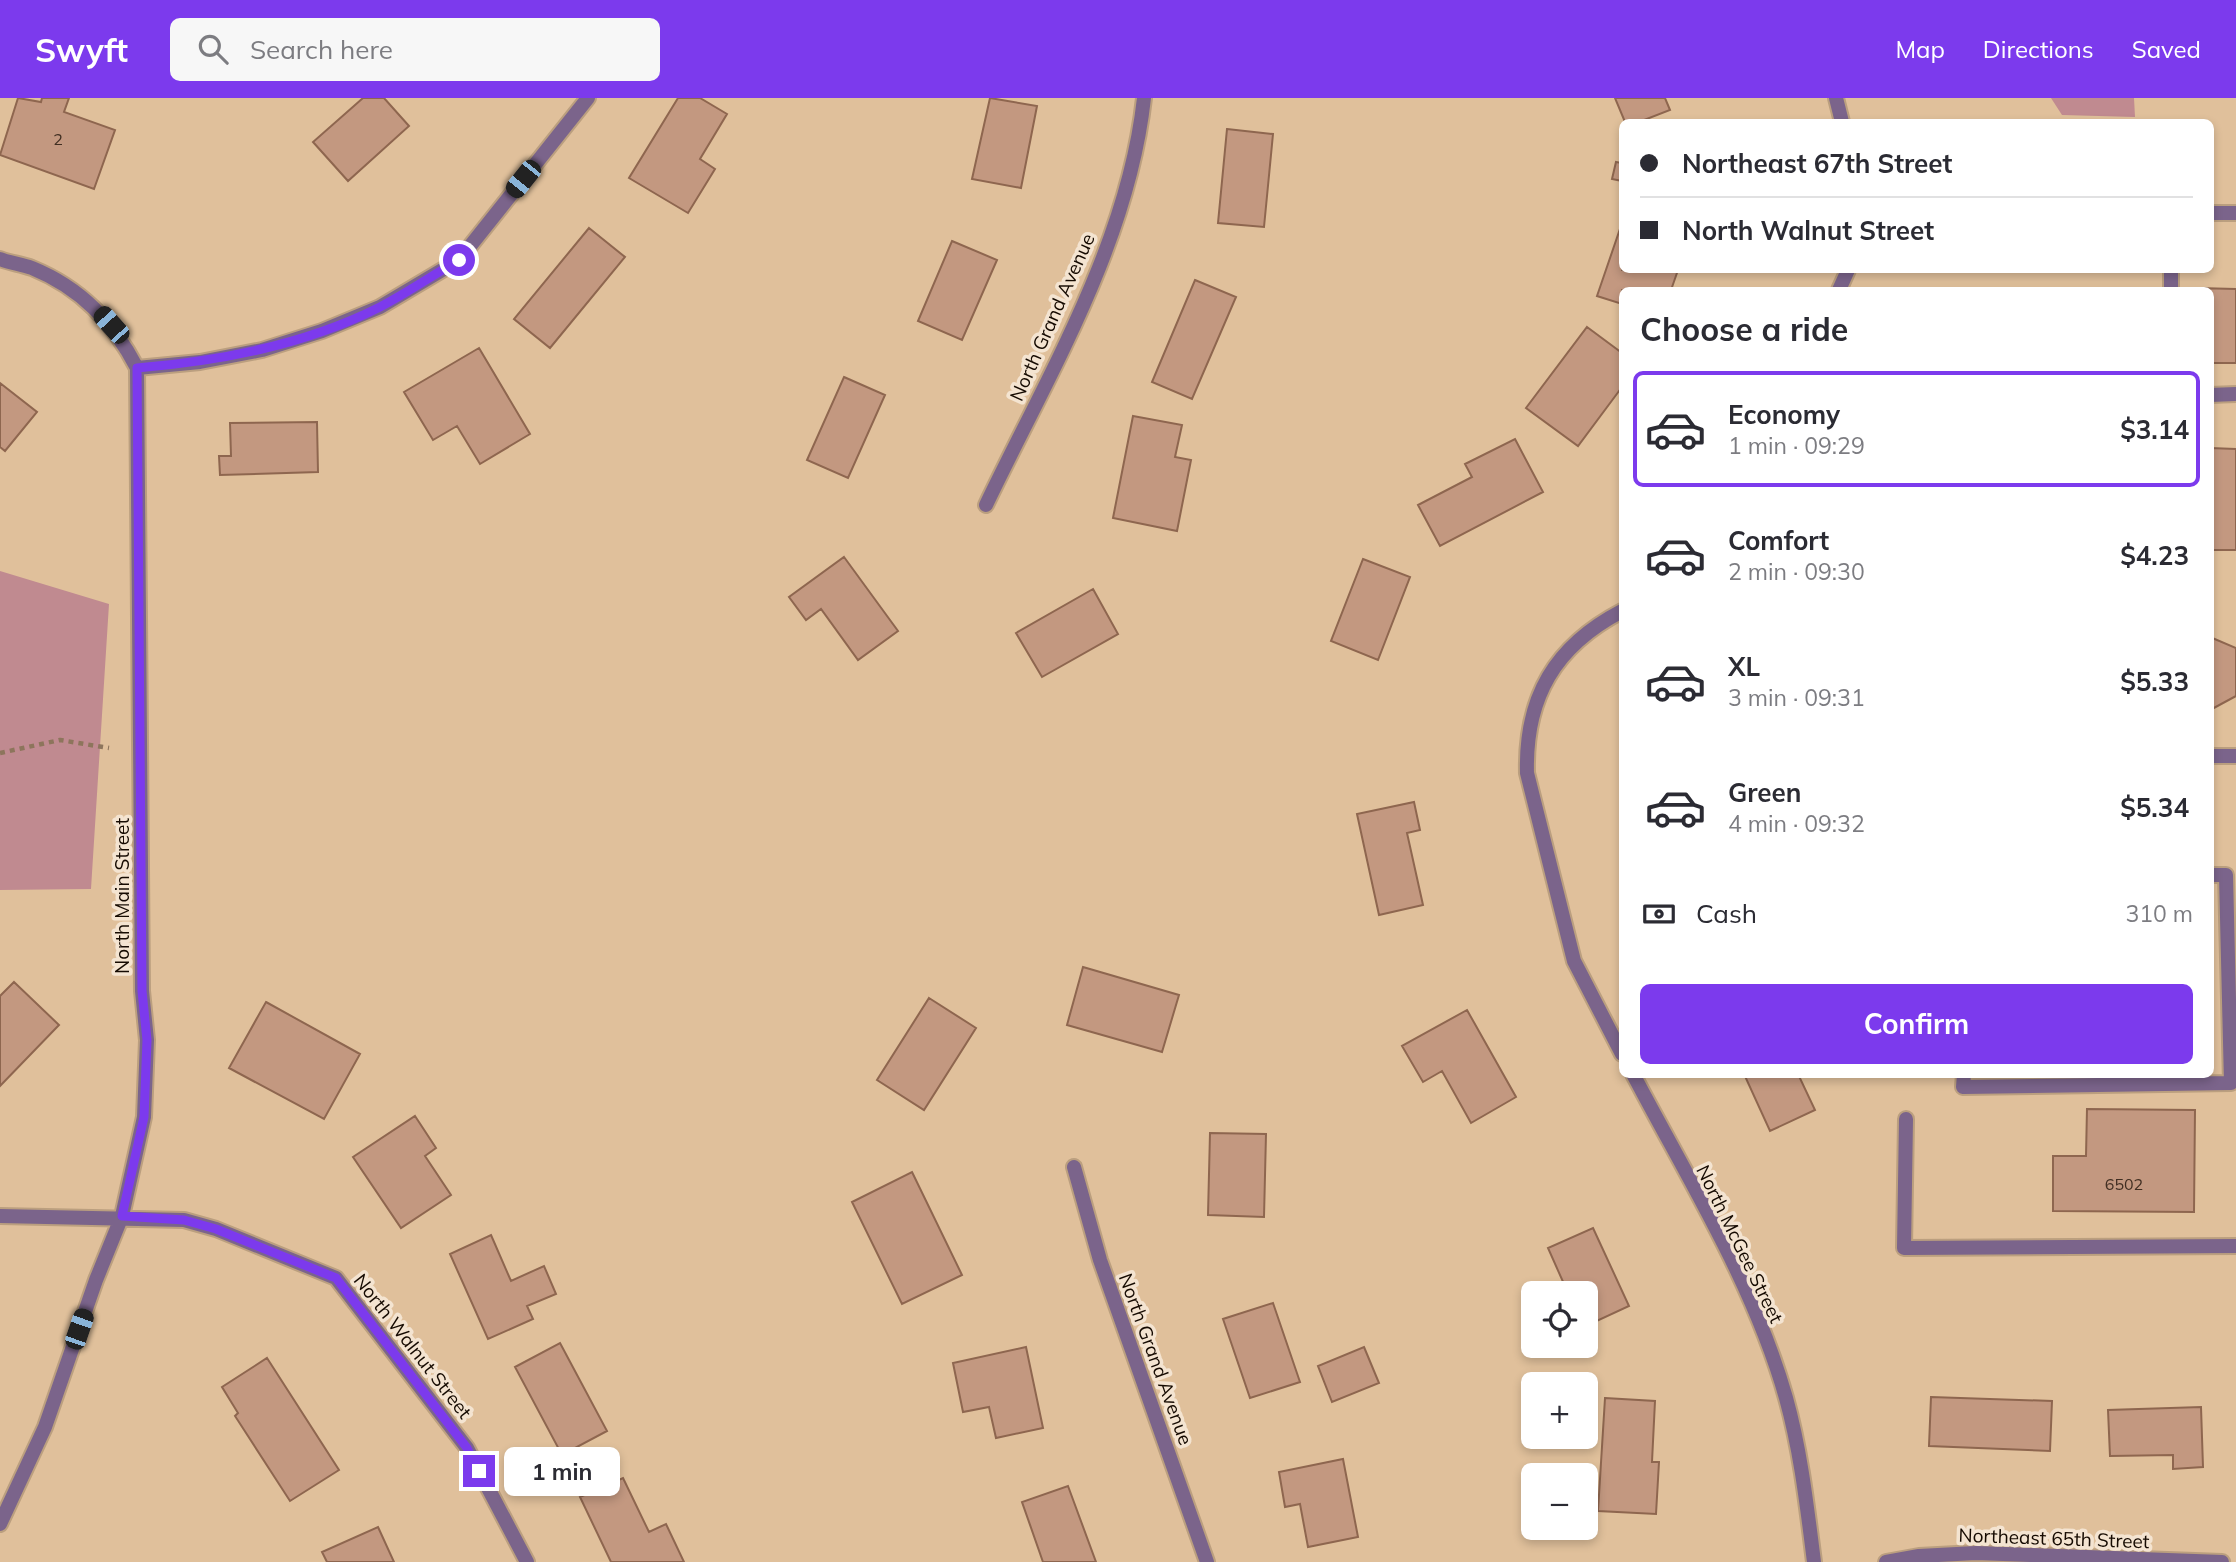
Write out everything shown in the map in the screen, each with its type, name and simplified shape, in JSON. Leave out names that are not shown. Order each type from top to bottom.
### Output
[{"type":"street","points":[[0,259],[52,278],[84,298],[111,325],[137,368],[200,362],[262,349],[322,331],[380,307],[459,260],[588,98]]},
{"type":"street","name":"North Grand Avenue","points":[[986,505],[1099,271],[1125,193],[1144,98]]},
{"type":"street","points":[[1836,98],[1841,119]]},
{"type":"street","points":[[2214,212],[2236,213]]},
{"type":"street","name":"North Main Street","points":[[0,1524],[45,1427],[96,1280],[122,1216],[144,1117],[147,1040],[142,991],[137,368]]},
{"type":"street","points":[[2214,395],[2236,394]]},
{"type":"street","points":[[1619,613],[1601,622],[1563,655],[1537,698],[1526,747],[1527,773],[1574,961],[1619,1048]]},
{"type":"street","points":[[2214,756],[2236,756]]},
{"type":"street","points":[[1964,1078],[1964,1087],[2231,1083],[2231,875]]},
{"type":"street","name":"North McGee Street","points":[[1635,1078],[1742,1285],[1763,1332],[1786,1398],[1801,1467],[1814,1562]]},
{"type":"street","points":[[1906,1119],[1904,1248],[2236,1246]]},
{"type":"street","name":"North Grand Avenue","points":[[1074,1167],[1100,1260],[1208,1562]]},
{"type":"street","name":"North Walnut Street","points":[[0,1216],[122,1216],[184,1220],[336,1278],[467,1448],[527,1562]]},
{"type":"street","name":"Northeast 65th Street","points":[[1886,1562],[1919,1556],[1976,1553],[2222,1562]]},
{"type":"path","points":[[0,753],[60,740],[109,748]]},
{"type":"shaded area","points":[[2051,98],[2134,98],[2135,117],[2062,115]]},
{"type":"shaded area","points":[[0,571],[109,604],[91,889],[0,890]]},
{"type":"building","points":[[18,98],[41,102],[42,98],[69,98],[64,112],[115,130],[94,189],[0,155]]},
{"type":"building","points":[[363,98],[384,98],[409,126],[348,181],[313,142]]},
{"type":"building","points":[[678,98],[700,98],[727,114],[700,159],[715,169],[688,213],[629,178]]},
{"type":"building","points":[[990,98],[1037,106],[1021,188],[972,179]]},
{"type":"building","points":[[1615,98],[1665,98],[1670,110],[1647,119],[1624,119]]},
{"type":"building","points":[[1227,129],[1273,134],[1264,227],[1218,223]]},
{"type":"building","points":[[1616,162],[1619,162],[1619,180],[1612,179]]},
{"type":"building","points":[[589,228],[625,257],[550,348],[514,319]]},
{"type":"building","points":[[1619,232],[1619,273],[1677,273],[1672,287],[1619,287],[1619,303],[1597,296]]},
{"type":"building","points":[[952,241],[997,260],[962,340],[918,321]]},
{"type":"building","points":[[1195,280],[1236,297],[1192,399],[1152,382]]},
{"type":"building","points":[[2214,288],[2236,289],[2236,363],[2214,363]]},
{"type":"building","points":[[1587,327],[1619,351],[1619,391],[1578,446],[1526,408]]},
{"type":"building","points":[[479,348],[530,434],[480,464],[457,426],[433,440],[404,392]]},
{"type":"building","points":[[844,377],[885,395],[848,478],[807,460]]},
{"type":"building","points":[[0,383],[37,412],[5,451],[0,447]]},
{"type":"building","points":[[1133,416],[1182,425],[1175,457],[1191,460],[1177,531],[1113,518]]},
{"type":"building","points":[[317,422],[318,472],[220,475],[219,456],[231,456],[230,423]]},
{"type":"building","points":[[1515,439],[1543,492],[1440,546],[1418,505],[1472,477],[1465,464]]},
{"type":"building","points":[[2214,448],[2236,449],[2236,550],[2214,550]]},
{"type":"building","points":[[844,557],[898,631],[858,660],[821,609],[806,620],[789,597]]},
{"type":"building","points":[[1363,559],[1410,577],[1378,660],[1331,641]]},
{"type":"building","points":[[1093,589],[1118,634],[1042,677],[1016,633]]},
{"type":"building","points":[[2214,639],[2236,648],[2236,696],[2214,708]]},
{"type":"building","points":[[1414,802],[1420,830],[1407,833],[1423,905],[1379,915],[1357,814]]},
{"type":"building","points":[[1083,967],[1179,995],[1162,1052],[1067,1025]]},
{"type":"building","points":[[14,982],[59,1025],[0,1086],[0,996]]},
{"type":"building","points":[[929,998],[976,1028],[924,1110],[877,1080]]},
{"type":"building","points":[[266,1002],[360,1054],[324,1119],[229,1068]]},
{"type":"building","points":[[1467,1010],[1516,1097],[1471,1123],[1442,1071],[1423,1082],[1402,1046]]},
{"type":"building","points":[[1746,1078],[1800,1078],[1815,1110],[1770,1131]]},
{"type":"building","points":[[2087,1109],[2195,1110],[2194,1212],[2053,1211],[2053,1156],[2086,1156]]},
{"type":"building","points":[[415,1116],[436,1148],[425,1156],[451,1195],[401,1228],[353,1157]]},
{"type":"building","points":[[1210,1133],[1266,1134],[1264,1217],[1208,1215]]},
{"type":"building","points":[[912,1172],[962,1275],[902,1304],[852,1202]]},
{"type":"building","points":[[1593,1228],[1629,1306],[1598,1320],[1598,1281],[1563,1281],[1548,1248]]},
{"type":"building","points":[[491,1235],[511,1281],[544,1266],[556,1294],[527,1306],[533,1319],[488,1339],[450,1254]]},
{"type":"building","points":[[1273,1303],[1300,1382],[1250,1398],[1223,1319]]},
{"type":"building","points":[[560,1343],[607,1431],[562,1455],[515,1367]]},
{"type":"building","points":[[1026,1347],[1043,1428],[996,1438],[989,1407],[963,1412],[953,1363]]},
{"type":"building","points":[[1364,1347],[1379,1383],[1332,1402],[1318,1366]]},
{"type":"building","points":[[267,1358],[339,1470],[290,1501],[235,1416],[238,1413],[222,1387]]},
{"type":"building","points":[[1931,1397],[2052,1401],[2050,1451],[1929,1446]]},
{"type":"building","points":[[1605,1398],[1655,1401],[1652,1462],[1659,1462],[1656,1514],[1598,1511]]},
{"type":"building","points":[[2201,1407],[2203,1467],[2173,1469],[2173,1455],[2110,1456],[2108,1410]]},
{"type":"building","points":[[1343,1459],[1358,1537],[1308,1547],[1300,1504],[1285,1507],[1279,1472]]},
{"type":"building","points":[[623,1478],[649,1532],[666,1524],[684,1562],[611,1562],[580,1497]]},
{"type":"building","points":[[1068,1486],[1096,1562],[1043,1562],[1022,1502]]},
{"type":"building","points":[[378,1527],[394,1562],[327,1562],[322,1552]]},
{"type":"route","points":[[459,260],[380,307],[322,331],[262,349],[200,362],[137,368],[142,991],[147,1040],[144,1117],[139,1150],[122,1216],[184,1220],[216,1229],[336,1278],[467,1448],[479,1471]]}]
